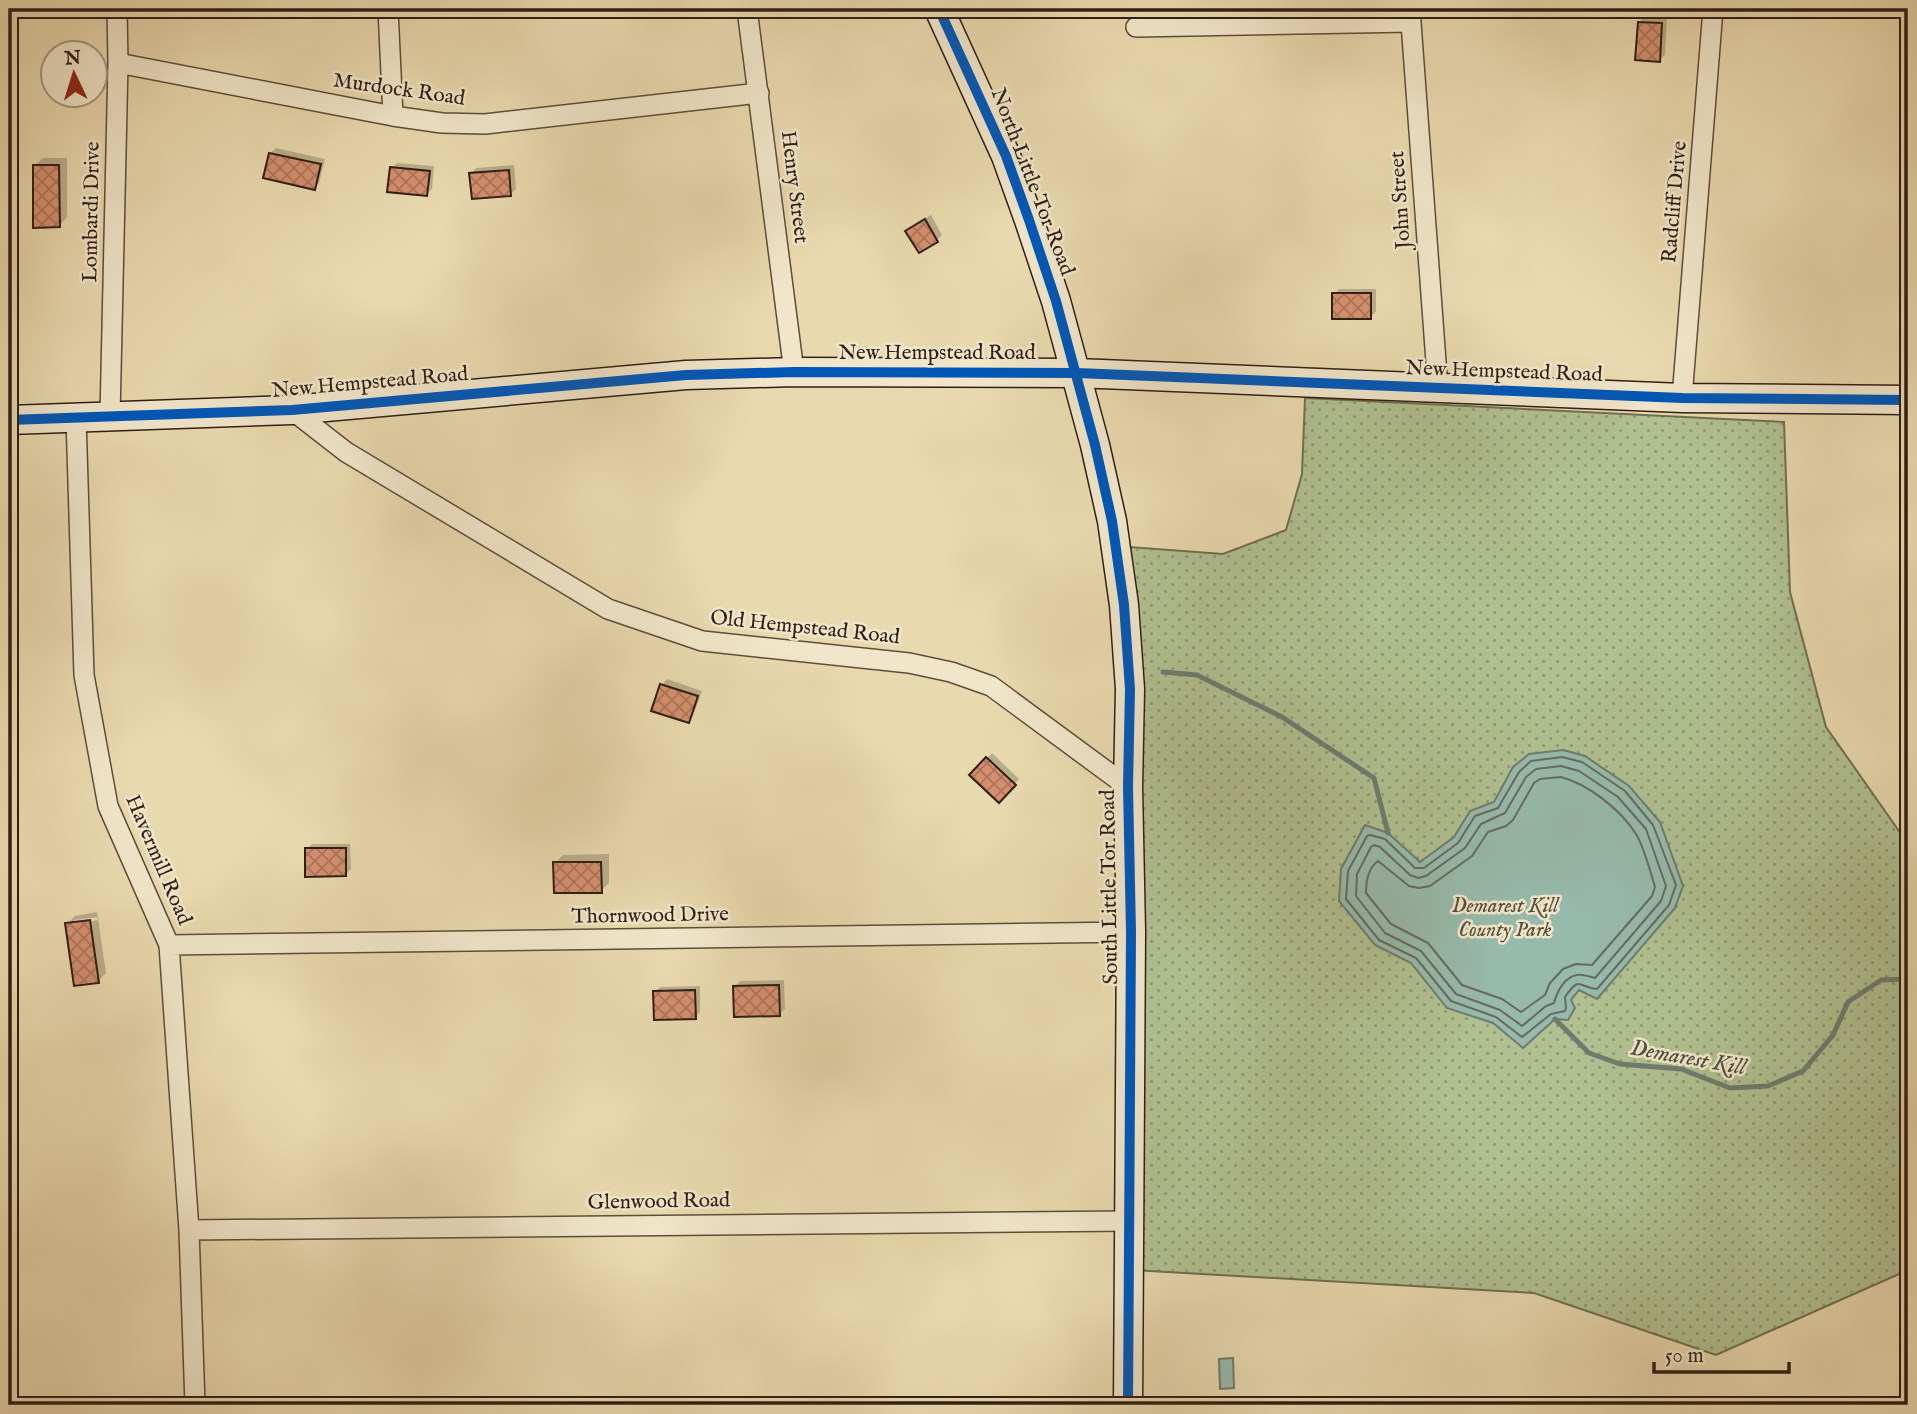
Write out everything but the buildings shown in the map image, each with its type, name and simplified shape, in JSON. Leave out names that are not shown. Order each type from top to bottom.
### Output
[{"type":"street","name":"Lombardi Drive","points":[[110,416],[117,9]]},
{"type":"street","points":[[388,9],[393,116]]},
{"type":"street","name":"Henry Street","points":[[747,9],[794,372]]},
{"type":"street","name":"North Little Tor Road","points":[[939,9],[1006,156],[1056,301],[1077,373]]},
{"type":"street","name":"Radcliff Drive","points":[[1682,398],[1713,9]]},
{"type":"street","points":[[1136,27],[1411,15]]},
{"type":"street","name":"John Street","points":[[1411,15],[1438,389]]},
{"type":"street","name":"Murdock Road","points":[[118,63],[442,123],[485,124],[759,93]]},
{"type":"street","name":"New Hempstead Road","points":[[9,419],[292,410],[686,375],[794,372],[1077,373],[1682,398],[1908,400]]},
{"type":"street","name":"South Little Tor Road","points":[[1077,373],[1112,521],[1124,605],[1130,689],[1128,1405]]},
{"type":"street","name":"Old Hempstead Road","points":[[292,410],[346,452],[608,610],[702,641],[909,663],[951,672],[991,686],[1128,788]]},
{"type":"street","name":"Havermill Road","points":[[76,418],[84,675],[108,806],[169,945],[189,1230],[195,1405]]},
{"type":"street","name":"Thornwood Drive","points":[[169,945],[1131,932]]},
{"type":"street","name":"Glenwood Road","points":[[189,1230],[1129,1221]]},
{"type":"green space","name":"Demarest Kill County Park","points":[[1305,398],[1784,422],[1790,592],[1826,727],[1908,841],[1908,1270],[1716,1355],[1534,1293],[1133,1270],[1130,547],[1223,554],[1286,530],[1302,474]]},
{"type":"water","points":[[1563,750],[1585,756],[1629,786],[1660,822],[1683,886],[1675,908],[1597,999],[1579,990],[1571,1000],[1575,1008],[1568,1020],[1555,1019],[1523,1048],[1493,1023],[1447,1008],[1411,963],[1375,945],[1339,901],[1341,869],[1365,825],[1388,833],[1420,862],[1454,837],[1470,811],[1494,802],[1513,767],[1529,754]]},
{"type":"water","points":[[1233,1358],[1234,1388],[1220,1389],[1219,1359]]},
{"type":"waterway","points":[[1163,672],[1197,675],[1282,717],[1374,778],[1388,833]]},
{"type":"waterway","name":"Demarest Kill","points":[[1555,1019],[1589,1053],[1620,1064],[1681,1069],[1730,1088],[1768,1086],[1803,1071],[1833,1035],[1848,1002],[1881,980],[1908,979]]},
{"type":"cycle path","points":[[939,9],[1006,156],[1056,301],[1095,445],[1112,521],[1124,605],[1130,689],[1128,1405]]},
{"type":"cycle path","points":[[9,420],[292,410],[686,375],[794,372],[1077,373],[1682,398],[1908,400]]}]
